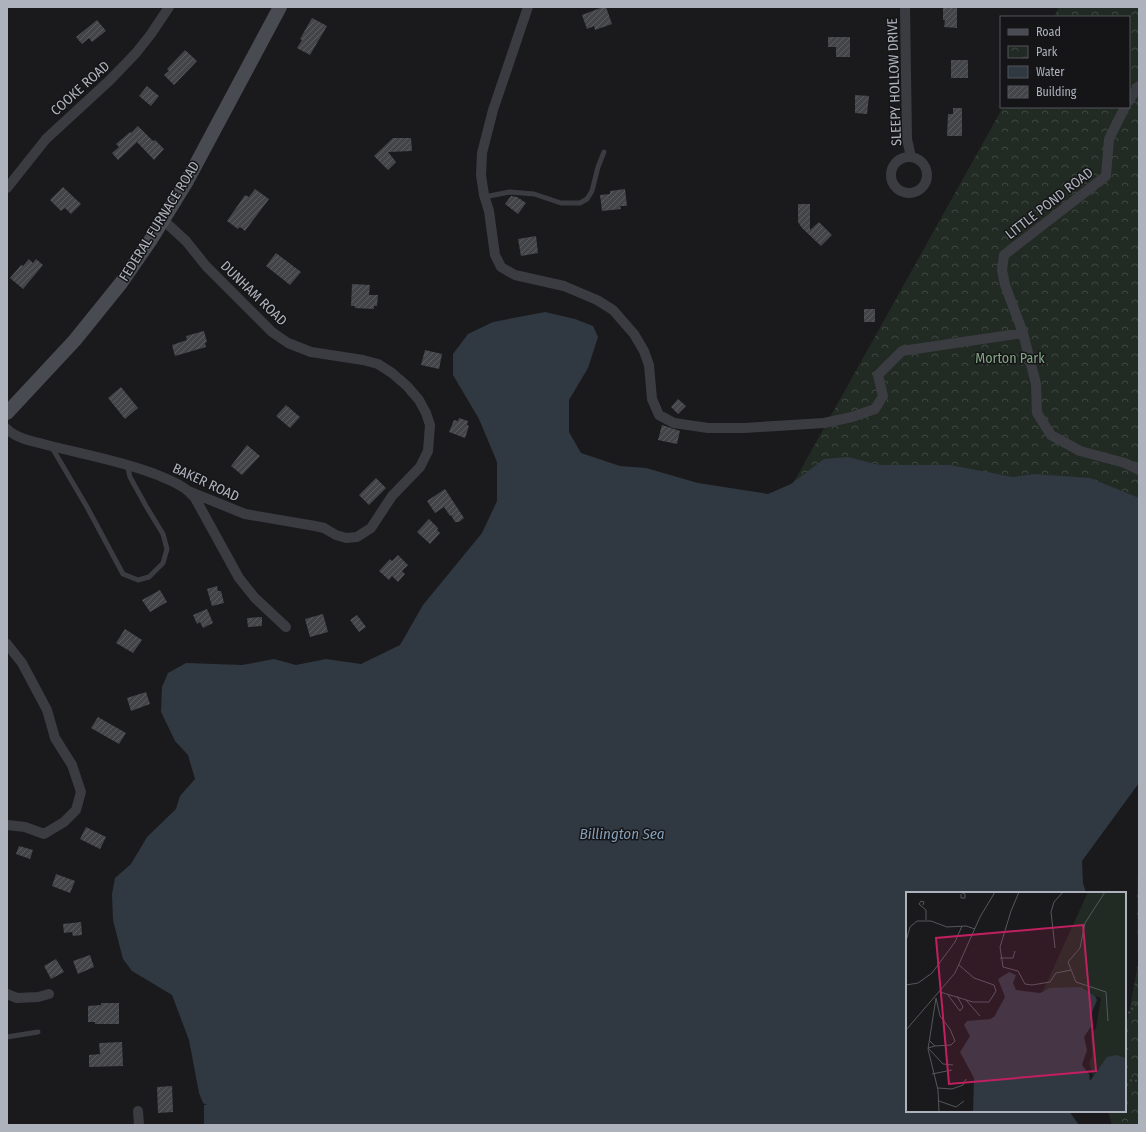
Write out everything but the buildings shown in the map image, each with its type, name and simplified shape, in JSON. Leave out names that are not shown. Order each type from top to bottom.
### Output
[{"type":"main road","name":"FEDERAL FURNACE ROAD","points":[[7,413],[75,340],[121,283],[187,182],[280,7]]},
{"type":"street","name":"COOKE ROAD","points":[[7,188],[46,138],[110,80],[136,53],[169,7]]},
{"type":"street","points":[[528,7],[493,110],[482,153],[481,175],[484,197],[489,211],[495,255],[501,267],[515,276],[564,286],[597,300],[613,310],[634,334],[644,351],[649,365],[652,399],[659,415],[674,422],[708,428],[744,428],[824,423],[852,417],[875,409],[883,396],[878,374],[902,351],[1023,333]]},
{"type":"street","name":"SLEEPY HOLLOW DRIVE","points":[[905,7],[907,139],[911,157]]},
{"type":"street","points":[[1130,99],[1139,86]]},
{"type":"street","name":"LITTLE POND ROAD","points":[[1124,108],[1109,139],[1106,176],[1004,255],[1002,270],[1005,285],[1023,333],[1036,384],[1037,413],[1051,435],[1080,451],[1125,463],[1139,470]]},
{"type":"street","name":"DUNHAM ROAD","points":[[163,220],[186,241],[206,266],[272,332],[288,343],[311,352],[378,364],[392,373],[407,386],[419,400],[430,425],[428,451],[420,467],[392,496],[384,508]]},
{"type":"street","name":"BAKER ROAD","points":[[7,429],[12,434],[51,446],[108,458],[127,464],[169,480],[183,487],[188,492],[245,514],[324,528],[336,535],[346,538],[357,537],[371,528],[384,508]]},
{"type":"street","points":[[188,492],[195,498],[239,578],[255,598],[286,627]]},
{"type":"street","points":[[7,644],[22,663],[47,710],[55,738],[72,765],[81,792],[76,810],[64,822],[44,834],[25,827],[7,825]]},
{"type":"street","points":[[7,994],[17,998],[38,997],[49,994]]},
{"type":"street","points":[[138,1111],[139,1125]]},
{"type":"lane","points":[[484,197],[510,192],[528,193],[561,203],[580,203],[587,199],[592,191],[598,167],[604,152]]},
{"type":"lane","points":[[51,446],[87,507],[123,574],[138,580],[149,577],[163,563],[167,549],[163,534],[130,476],[127,464]]},
{"type":"lane","points":[[7,1037],[38,1032]]},
{"type":"path","points":[[1126,1016],[1139,1001]]},
{"type":"path","points":[[1126,1080],[1139,1081]]},
{"type":"green space","name":"Morton Park","points":[[1059,7],[1139,7],[1139,516],[785,498],[1002,108],[1130,108],[1130,16],[1054,16]]},
{"type":"green space","points":[[1139,844],[1139,1125],[1112,1125],[1108,1112],[1126,1112],[1126,1021],[1128,1018],[1138,964],[1137,899]]},
{"type":"water","name":"Billington Sea","points":[[545,312],[575,319],[593,326],[598,337],[588,368],[569,400],[569,432],[581,453],[620,466],[646,468],[698,483],[768,494],[791,484],[824,459],[848,457],[879,465],[950,465],[1013,477],[1034,474],[1090,478],[1139,498],[1139,783],[1082,861],[1083,883],[1086,892],[906,892],[906,1112],[1070,1112],[1079,1125],[204,1125],[204,1105],[207,1105],[203,1103],[199,1093],[189,1040],[172,995],[132,971],[123,959],[113,920],[112,894],[115,878],[131,864],[147,837],[176,809],[180,796],[195,779],[188,755],[175,741],[161,712],[162,687],[168,673],[186,663],[242,665],[274,659],[296,665],[326,659],[361,664],[400,645],[423,605],[482,533],[497,501],[497,462],[479,419],[453,375],[453,354],[468,334],[493,322]]}]
